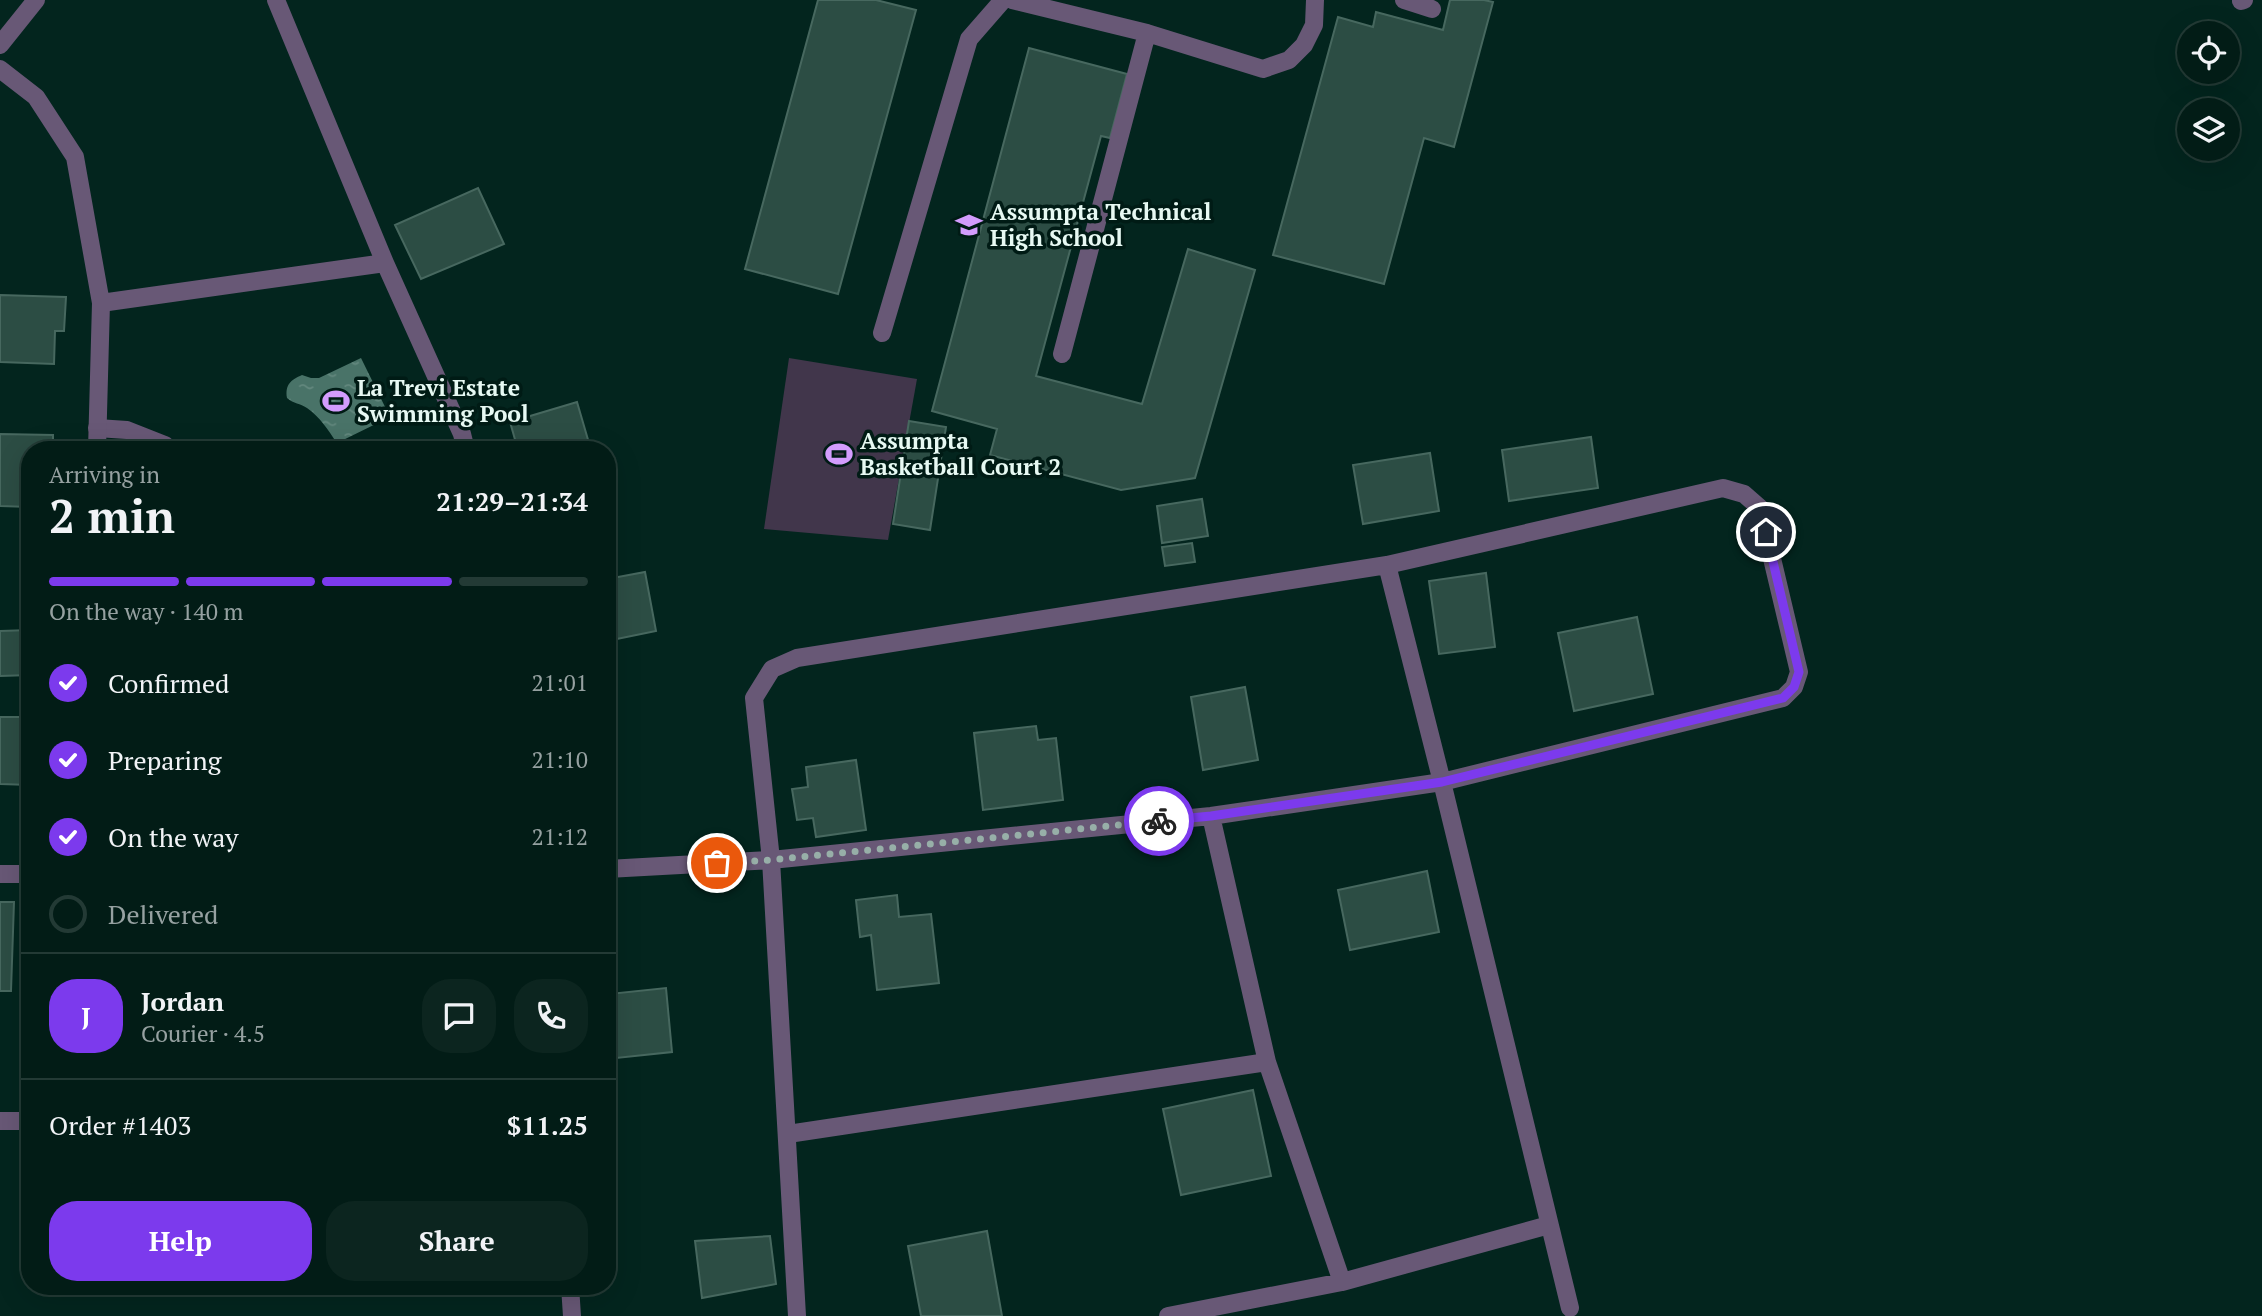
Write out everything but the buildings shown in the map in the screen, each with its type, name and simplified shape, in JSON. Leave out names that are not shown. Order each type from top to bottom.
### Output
[{"type":"street","points":[[0,45],[36,0]]},
{"type":"street","points":[[276,0],[385,263],[464,441]]},
{"type":"street","points":[[882,333],[969,39],[1003,0]]},
{"type":"street","points":[[1012,0],[1147,33],[1263,69],[1289,60],[1304,45],[1314,25],[1315,0]]},
{"type":"street","points":[[1404,0],[1432,9]]},
{"type":"street","points":[[1062,354],[1147,33]]},
{"type":"street","points":[[0,69],[36,97],[75,157],[100,303],[97,441]]},
{"type":"street","points":[[100,303],[385,263]]},
{"type":"street","points":[[97,428],[127,430],[155,441]]},
{"type":"street","points":[[616,869],[771,860],[1211,816],[1442,782],[1783,698],[1794,687],[1799,672],[1760,508],[1744,494],[1723,488],[1387,565],[797,658],[772,669],[754,698],[771,860],[797,1316]]},
{"type":"street","points":[[1387,565],[1570,1308]]},
{"type":"street","points":[[1211,816],[1267,1062],[1342,1282]]},
{"type":"street","points":[[0,874],[21,874]]},
{"type":"street","points":[[788,1133],[1267,1062]]},
{"type":"street","points":[[0,1121],[21,1121]]},
{"type":"street","points":[[1168,1316],[1342,1282],[1549,1224]]},
{"type":"street","points":[[571,1295],[572,1316]]},
{"type":"shaded area","name":"Assumpta Basketball Court 2","points":[[789,358],[917,379],[888,540],[764,529]]},
{"type":"water","name":"La Trevi Estate Swimming Pool","points":[[361,358],[390,417],[341,441],[336,441],[312,412],[287,398],[287,389],[292,381],[302,375],[319,378]]},
{"type":"way so far","points":[[717,863],[771,860],[1159,821]]},
{"type":"place","name":"Assumpta Technical High School","points":[[969,225]]},
{"type":"place","name":"La Trevi Estate Swimming Pool","points":[[336,401]]},
{"type":"place","name":"Assumpta Basketball Court 2","points":[[839,454]]},
{"type":"route","points":[[1159,821],[1211,816],[1442,782],[1783,698],[1794,687],[1799,672],[1766,532]]}]
